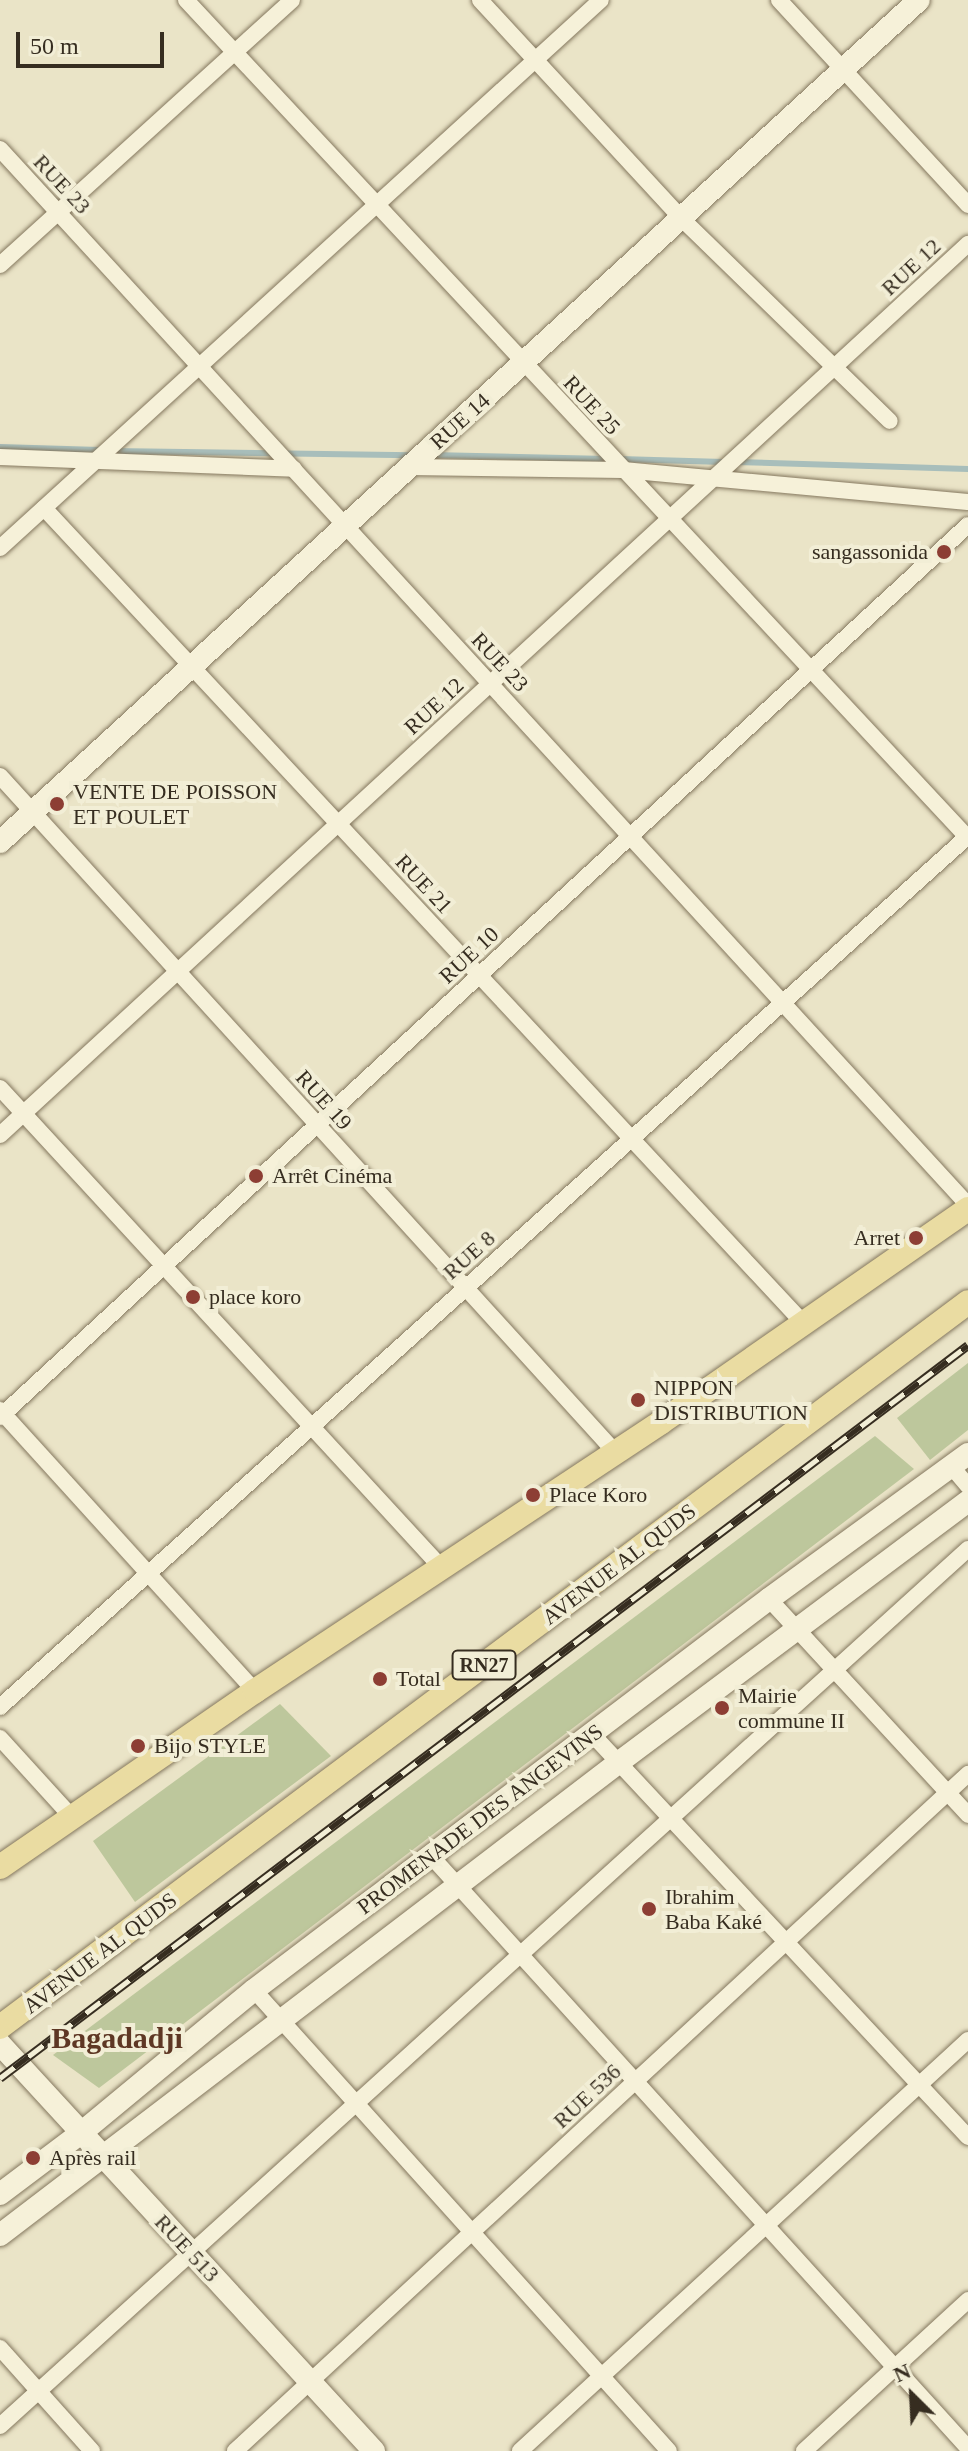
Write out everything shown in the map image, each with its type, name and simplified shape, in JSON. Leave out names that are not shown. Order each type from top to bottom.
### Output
[{"type":"main road","points":[[0,1867],[255,1691],[805,1325],[968,1207]]},
{"type":"main road","name":"AVENUE AL QUDS","points":[[0,2027],[968,1302]]},
{"type":"street","name":"RUE 25","points":[[186,0],[968,837]]},
{"type":"street","points":[[0,265],[292,0]]},
{"type":"street","points":[[480,0],[681,218],[890,421]]},
{"type":"street","points":[[0,548],[601,0]]},
{"type":"street","points":[[779,0],[968,205]]},
{"type":"street","name":"RUE 14","points":[[0,842],[919,0]]},
{"type":"street","name":"RUE 23","points":[[0,149],[968,1207]]},
{"type":"street","name":"RUE 12","points":[[0,1135],[968,244]]},
{"type":"street","points":[[0,457],[98,458],[294,469]]},
{"type":"street","points":[[409,467],[623,470],[968,502]]},
{"type":"street","name":"RUE 21","points":[[44,508],[805,1325]]},
{"type":"street","name":"RUE 10","points":[[1,1413],[967,528]]},
{"type":"street","name":"RUE 19","points":[[0,776],[616,1453]]},
{"type":"street","name":"RUE 8","points":[[0,1707],[968,837]]},
{"type":"street","points":[[0,1088],[441,1567]]},
{"type":"street","points":[[1,1413],[150,1572],[255,1691]]},
{"type":"street","points":[[960,1460],[968,1486]]},
{"type":"street","name":"PROMENADE DES ANGEVINS","points":[[0,2194],[81,2133],[254,1990],[769,1599],[960,1460]]},
{"type":"street","name":"PROMENADE DES ANGEVINS","points":[[0,2235],[618,1763],[968,1501]]},
{"type":"street","points":[[0,2426],[968,1549]]},
{"type":"street","points":[[769,1599],[968,1815]]},
{"type":"street","points":[[592,1734],[784,1944],[968,2137]]},
{"type":"street","points":[[0,1738],[72,1817]]},
{"type":"street","name":"RUE 536","points":[[235,2451],[968,1774]]},
{"type":"street","points":[[431,1856],[968,2448]]},
{"type":"street","points":[[254,1990],[669,2451]]},
{"type":"street","points":[[520,2451],[968,2040]]},
{"type":"street","name":"RUE 513","points":[[0,2044],[374,2451]]},
{"type":"street","points":[[804,2451],[968,2300]]},
{"type":"street","points":[[0,2348],[92,2451]]},
{"type":"green space","points":[[968,1363],[968,1430],[930,1460],[897,1418]]},
{"type":"green space","points":[[875,1436],[914,1469],[99,2088],[53,2055]]},
{"type":"green space","points":[[280,1704],[331,1756],[135,1902],[93,1841]]},
{"type":"waterway","points":[[0,447],[100,450]]},
{"type":"waterway","points":[[112,451],[412,455]]},
{"type":"waterway","points":[[431,455],[608,459]]},
{"type":"waterway","points":[[619,459],[724,462]]},
{"type":"waterway","points":[[735,462],[968,469]]},
{"type":"railway","points":[[0,2078],[968,1345]]},
{"type":"place","name":"sangassonida","points":[[944,552]]},
{"type":"place","name":"VENTE DE POISSON ET POULET","points":[[57,804]]},
{"type":"place","name":"Arrêt Cinéma","points":[[256,1176]]},
{"type":"place","name":"Arret","points":[[916,1238]]},
{"type":"place","name":"place koro","points":[[193,1297]]},
{"type":"place","name":"NIPPON DISTRIBUTION","points":[[638,1400]]},
{"type":"place","name":"Place Koro","points":[[533,1495]]},
{"type":"place","name":"Total","points":[[380,1679]]},
{"type":"place","name":"Mairie commune II","points":[[722,1708]]},
{"type":"place","name":"Bijo STYLE","points":[[138,1746]]},
{"type":"place","name":"Ibrahim Baba Kaké","points":[[649,1909]]},
{"type":"place","name":"Après rail","points":[[33,2158]]},
{"type":"district","name":"Bagadadji","points":[[117,2038]]}]
